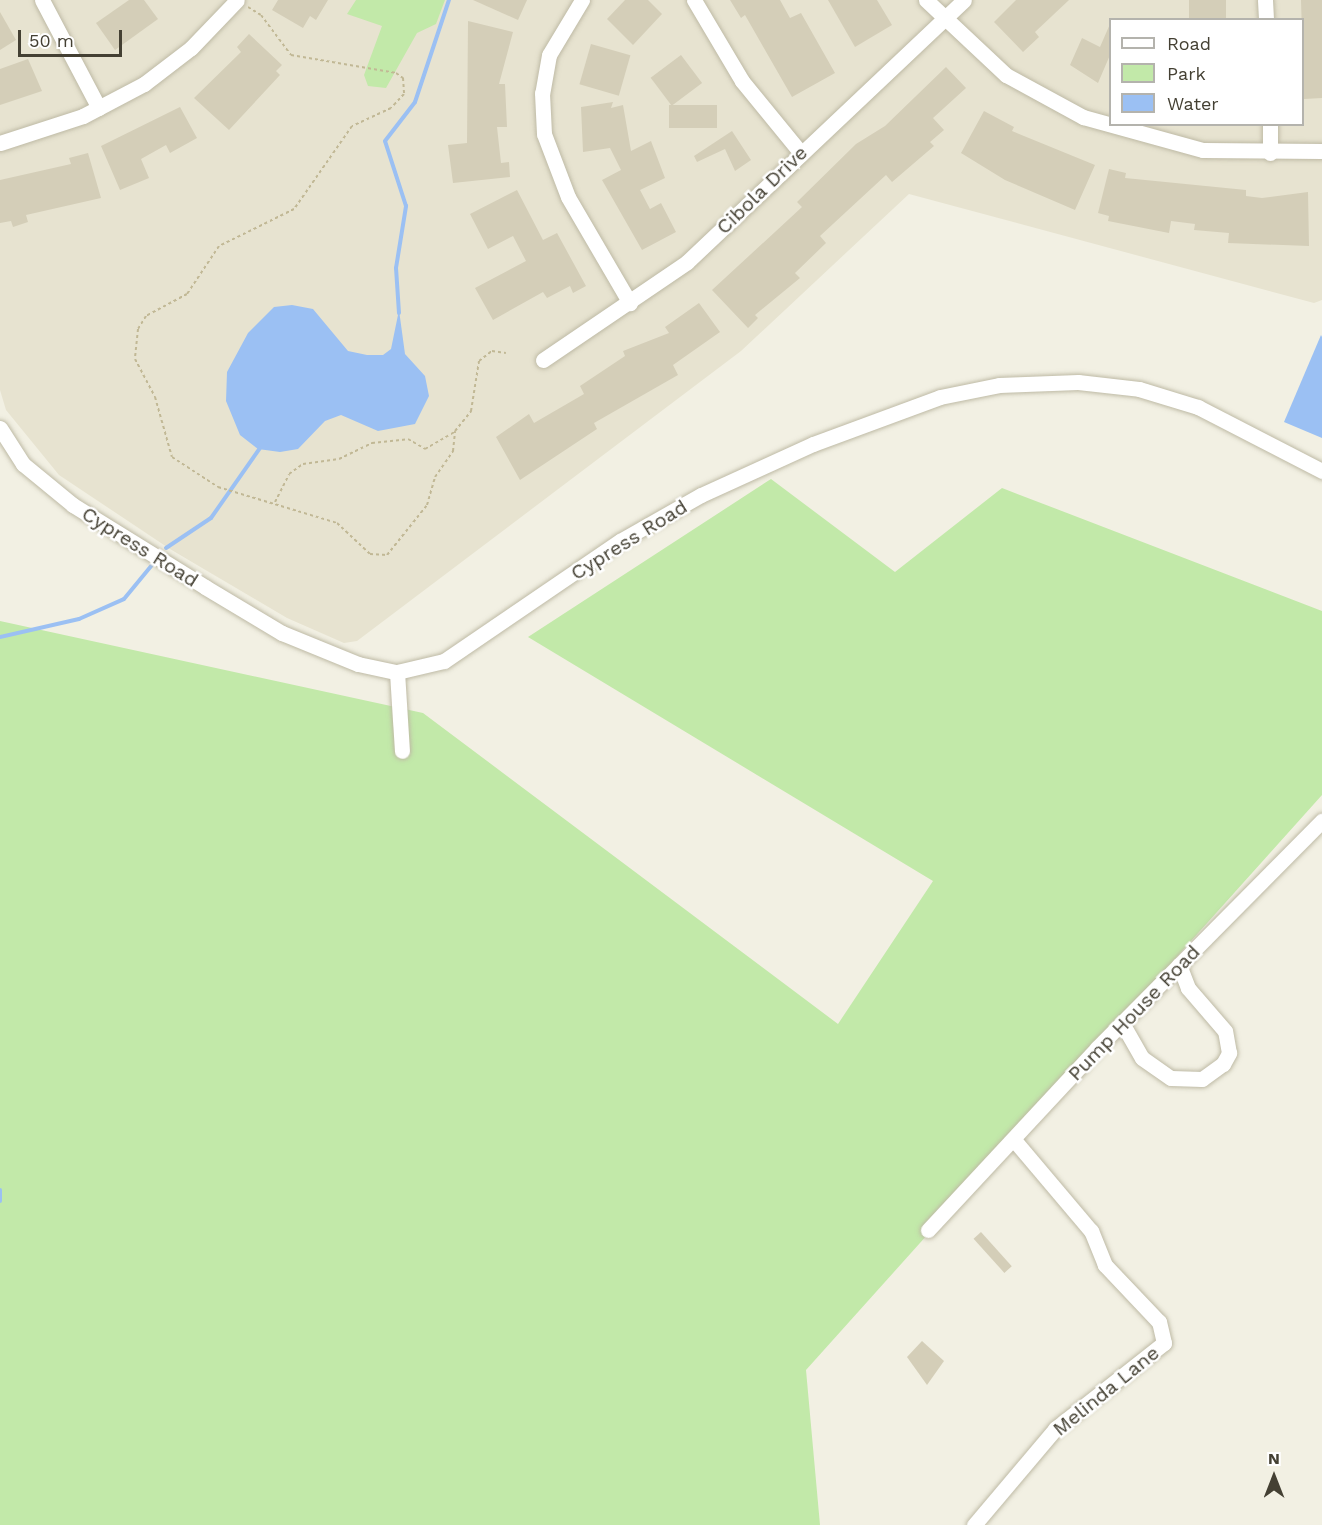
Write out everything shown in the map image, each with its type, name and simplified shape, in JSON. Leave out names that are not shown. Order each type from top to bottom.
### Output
[{"type":"street","points":[[42,0],[99,108]]},
{"type":"street","points":[[582,0],[549,55],[542,93],[544,134],[568,197],[630,303]]},
{"type":"street","points":[[694,0],[742,81],[801,153]]},
{"type":"street","points":[[926,0],[942,20],[1006,75],[1083,117],[1109,124]]},
{"type":"street","name":"Cibola Drive","points":[[543,360],[630,303],[687,262],[963,0]]},
{"type":"street","points":[[1265,0],[1266,18]]},
{"type":"street","points":[[0,143],[99,108],[144,84],[191,48],[241,3]]},
{"type":"street","points":[[1116,126],[1203,150],[1270,153],[1322,151]]},
{"type":"street","points":[[1270,126],[1270,153]]},
{"type":"street","name":"Cypress Road","points":[[0,428],[23,464],[73,505],[205,587],[282,633],[358,664],[397,672],[444,661],[620,541],[701,495],[813,444],[940,397],[999,385],[1078,382],[1139,389],[1198,407],[1322,471]]},
{"type":"street","points":[[397,672],[402,752]]},
{"type":"street","name":"Pump House Road","points":[[928,1230],[948,1206],[1014,1140],[1122,1023],[1322,821]]},
{"type":"street","points":[[1122,1023],[1142,1058],[1171,1078],[1202,1079],[1223,1064],[1229,1053],[1225,1031],[1188,988],[1179,965]]},
{"type":"street","name":"Melinda Lane","points":[[974,1525],[1055,1429],[1164,1343],[1159,1322],[1105,1265],[1091,1231],[1014,1140]]},
{"type":"path","points":[[241,3],[261,15],[291,55],[396,73],[405,85],[391,108],[352,126],[302,202],[219,246],[195,286],[151,312],[138,329],[135,359],[158,403],[172,457],[218,487],[275,502],[337,523],[370,554],[387,555],[427,505],[435,477],[453,451],[455,431]]},
{"type":"path","points":[[275,502],[289,474],[303,464],[339,459],[372,443],[408,439],[425,449],[455,431],[471,411],[483,355],[506,353]]},
{"type":"shaded area","points":[[0,0],[1322,0],[1322,300],[1314,303],[909,194],[741,351],[357,641],[344,643],[287,618],[170,549],[59,475],[6,410],[0,390]]},
{"type":"green space","points":[[356,0],[445,0],[436,24],[417,33],[386,88],[368,86],[364,75],[382,26],[347,14]]},
{"type":"green space","points":[[771,479],[895,572],[1002,488],[1322,611],[1322,795],[806,1370],[820,1525],[0,1525],[0,621],[423,713],[838,1024],[933,881],[528,637]]},
{"type":"water","points":[[292,305],[313,309],[348,351],[367,355],[383,355],[391,349],[399,310],[405,354],[425,376],[429,396],[415,424],[378,431],[341,415],[325,421],[298,449],[280,452],[258,449],[240,435],[226,401],[227,372],[248,333],[274,307]]},
{"type":"water","points":[[1321,335],[1322,337],[1322,438],[1284,422]]},
{"type":"building","points":[[129,0],[144,0],[158,19],[115,50],[96,23]]},
{"type":"building","points":[[278,0],[328,0],[316,20],[310,16],[303,28],[272,10]]},
{"type":"building","points":[[473,0],[527,0],[518,20]]},
{"type":"building","points":[[625,0],[648,0],[662,14],[633,45],[607,19]]},
{"type":"building","points":[[730,0],[780,0],[790,18],[801,13],[835,73],[792,97],[745,15],[741,18]]},
{"type":"building","points":[[828,0],[877,0],[892,25],[855,47]]},
{"type":"building","points":[[1016,0],[1069,0],[1035,32],[1039,37],[1023,52],[994,22]]},
{"type":"building","points":[[1189,0],[1226,0],[1226,18],[1189,18]]},
{"type":"building","points":[[1301,0],[1322,0],[1322,98],[1304,99],[1304,18],[1302,18]]},
{"type":"building","points":[[0,12],[16,40],[0,50]]},
{"type":"building","points":[[468,21],[513,32],[499,84],[505,84],[507,127],[497,127],[501,163],[509,162],[510,177],[453,183],[448,145],[467,143]]},
{"type":"building","points":[[1109,26],[1109,57],[1098,83],[1070,65],[1082,38],[1100,47]]},
{"type":"building","points":[[249,34],[282,65],[276,71],[280,75],[229,130],[194,98],[241,52],[237,47]]},
{"type":"building","points":[[591,44],[630,55],[619,96],[579,84]]},
{"type":"building","points":[[681,55],[702,83],[672,106],[651,78]]},
{"type":"building","points":[[28,59],[42,91],[0,105],[0,69]]},
{"type":"building","points":[[946,67],[966,88],[933,118],[944,130],[930,142],[934,146],[892,182],[886,175],[820,236],[826,243],[795,273],[800,278],[755,315],[758,318],[748,328],[712,290],[802,207],[797,202],[856,144],[885,126]]},
{"type":"building","points":[[613,102],[611,108],[623,105],[631,151],[651,141],[665,178],[640,190],[650,209],[661,203],[676,232],[642,250],[602,180],[621,170],[610,148],[583,152],[581,107]]},
{"type":"building","points":[[669,105],[717,105],[717,128],[669,128]]},
{"type":"building","points":[[180,107],[197,138],[170,153],[166,145],[141,159],[149,178],[120,190],[101,146]]},
{"type":"building","points":[[984,111],[1014,127],[1012,131],[1095,165],[1075,210],[1005,180],[961,153]]},
{"type":"building","points":[[732,131],[751,160],[735,171],[725,149],[697,162],[694,156]]},
{"type":"building","points":[[88,153],[101,198],[26,215],[28,222],[13,227],[11,221],[0,223],[0,180],[71,164],[69,158]]},
{"type":"building","points":[[1109,169],[1126,173],[1125,178],[1246,190],[1246,196],[1262,198],[1308,192],[1309,246],[1228,243],[1229,233],[1194,230],[1195,224],[1171,221],[1169,233],[1108,221],[1109,216],[1098,213]]},
{"type":"building","points":[[517,190],[543,240],[557,233],[586,286],[573,293],[570,286],[547,298],[543,292],[493,320],[475,288],[526,261],[513,236],[488,249],[470,214]]},
{"type":"building","points":[[699,303],[720,332],[673,365],[678,375],[594,423],[597,429],[520,480],[496,437],[529,414],[534,423],[584,394],[580,386],[625,356],[623,351],[669,333],[665,327]]},
{"type":"building","points":[[981,1232],[1012,1266],[1004,1273],[974,1239]]},
{"type":"building","points":[[922,1341],[944,1361],[927,1385],[907,1357]]},
{"type":"waterway","points":[[399,313],[396,268],[406,206],[385,141],[415,102],[449,0]]},
{"type":"waterway","points":[[166,548],[211,518],[260,448]]},
{"type":"waterway","points":[[0,637],[79,619],[124,599],[152,565]]},
{"type":"waterway","points":[[0,1190],[0,1201]]}]
